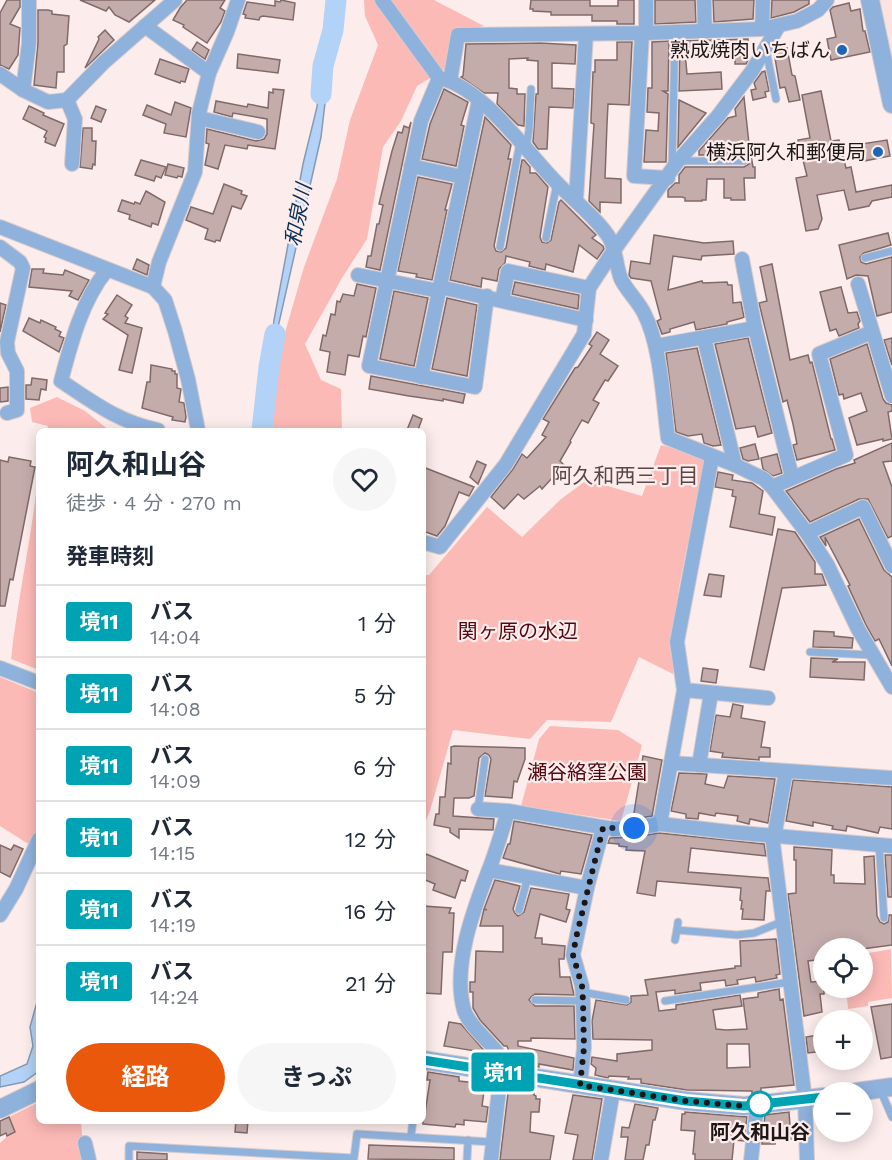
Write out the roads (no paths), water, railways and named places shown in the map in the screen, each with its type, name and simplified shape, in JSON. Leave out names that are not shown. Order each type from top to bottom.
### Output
[{"type":"street","points":[[23,90],[29,43],[29,0]]},
{"type":"street","points":[[0,74],[23,90],[48,102],[67,100],[103,63],[175,0]]},
{"type":"street","points":[[153,287],[159,262],[195,172],[199,118],[209,73],[238,0]]},
{"type":"street","points":[[382,0],[444,80],[479,100],[557,183],[576,200],[610,239],[621,279],[644,312],[656,346],[668,438],[735,465],[764,479],[772,487],[827,564],[872,655],[892,687]]},
{"type":"street","points":[[646,0],[634,176],[672,170]]},
{"type":"street","points":[[704,0],[705,32]]},
{"type":"street","points":[[762,29],[763,0]]},
{"type":"street","points":[[487,296],[475,387],[369,366],[421,121],[444,80],[458,35],[705,32],[762,29],[797,21],[810,15],[827,0]]},
{"type":"street","points":[[870,0],[892,104]]},
{"type":"street","points":[[145,26],[209,73]]},
{"type":"street","points":[[426,543],[440,547],[506,464],[584,334],[589,288],[672,170],[718,116],[766,50],[778,27]]},
{"type":"street","points":[[576,200],[586,34]]},
{"type":"street","points":[[67,100],[75,119],[72,164]]},
{"type":"street","points":[[421,377],[479,100]]},
{"type":"street","points":[[199,118],[258,132]]},
{"type":"street","points":[[411,166],[463,177]]},
{"type":"street","points":[[0,227],[153,287],[165,300],[175,331],[198,428]]},
{"type":"street","points":[[0,247],[20,262],[23,268],[7,342],[8,353],[17,371],[17,410],[4,414],[0,427]]},
{"type":"street","points":[[742,259],[755,328],[792,477]]},
{"type":"street","points":[[107,270],[95,284],[77,329],[61,381],[121,419],[149,428]]},
{"type":"street","points":[[502,300],[508,271],[589,288]]},
{"type":"street","points":[[358,275],[487,296],[586,320]]},
{"type":"street","points":[[858,284],[892,396]]},
{"type":"street","points":[[656,346],[755,328]]},
{"type":"street","points":[[772,487],[846,455],[819,354],[872,332]]},
{"type":"street","points":[[704,338],[735,465]]},
{"type":"street","points":[[660,824],[684,690],[677,642],[712,457]]},
{"type":"street","points":[[807,533],[863,507],[890,558]]},
{"type":"street","points":[[0,668],[36,682]]},
{"type":"street","points":[[684,690],[768,698]]},
{"type":"street","points":[[699,765],[711,693]]},
{"type":"street","points":[[671,763],[892,778]]},
{"type":"street","points":[[786,771],[774,835],[790,982],[813,1093]]},
{"type":"street","points":[[478,809],[508,811],[603,828],[634,828],[660,824],[886,845]]},
{"type":"street","points":[[491,1160],[504,1072],[503,1061],[467,1018],[462,998],[462,974],[470,920],[508,811]]},
{"type":"street","points":[[580,1085],[584,1048],[583,996],[573,955],[603,828]]},
{"type":"street","points":[[0,915],[6,894],[36,844]]},
{"type":"street","points":[[489,870],[587,888]]},
{"type":"street","points":[[426,1060],[686,1101],[744,1106],[813,1098]]},
{"type":"street","points":[[0,1109],[36,1088]]},
{"type":"street","points":[[601,1160],[613,1090]]},
{"type":"street","points":[[751,1160],[757,1105]]},
{"type":"street","points":[[807,1160],[813,1107]]},
{"type":"street","points":[[85,1143],[89,1160]]},
{"type":"lane","points":[[675,32],[672,170],[744,161]]},
{"type":"lane","points":[[766,50],[776,99]]},
{"type":"lane","points":[[500,247],[523,145],[531,89]]},
{"type":"lane","points":[[546,238],[557,183]]},
{"type":"lane","points":[[865,258],[892,251]]},
{"type":"lane","points":[[810,652],[872,655]]},
{"type":"lane","points":[[478,809],[485,759]]},
{"type":"lane","points":[[884,918],[886,845]]},
{"type":"lane","points":[[519,910],[528,877]]},
{"type":"lane","points":[[675,940],[677,926],[737,935],[754,933],[784,921]]},
{"type":"lane","points":[[664,1001],[790,982]]},
{"type":"lane","points":[[535,1000],[583,996],[626,1000]]},
{"type":"lane","points":[[886,1088],[892,1117]]},
{"type":"lane","points":[[411,1136],[412,1124]]},
{"type":"lane","points":[[129,1160],[129,1146],[242,1156],[354,1159],[357,1134],[492,1142]]},
{"type":"lane","points":[[467,1160],[468,1140]]},
{"type":"water","points":[[323,66],[327,86],[321,137],[269,367],[274,320],[303,164],[317,107],[320,73]]},
{"type":"water","points":[[36,1006],[36,1073],[24,1082],[0,1087],[0,1076],[27,1064],[33,1046],[30,1027]]},
{"type":"waterway","name":"和泉川","points":[[321,94],[323,66],[333,30],[336,0]]},
{"type":"waterway","name":"和泉川","points":[[262,428],[275,334]]},
{"type":"place","name":"熟成焼肉いちばん","points":[[842,50]]},
{"type":"place","name":"横浜阿久和郵便局","points":[[878,152]]},
{"type":"place","name":"阿久和山谷","points":[[760,1104]]},
{"type":"district","name":"阿久和西三丁目","points":[[625,475]]},
{"type":"park label","name":"関ヶ原の水辺","points":[[518,631]]},
{"type":"park label","name":"瀬谷絡窪公園","points":[[587,772]]}]
